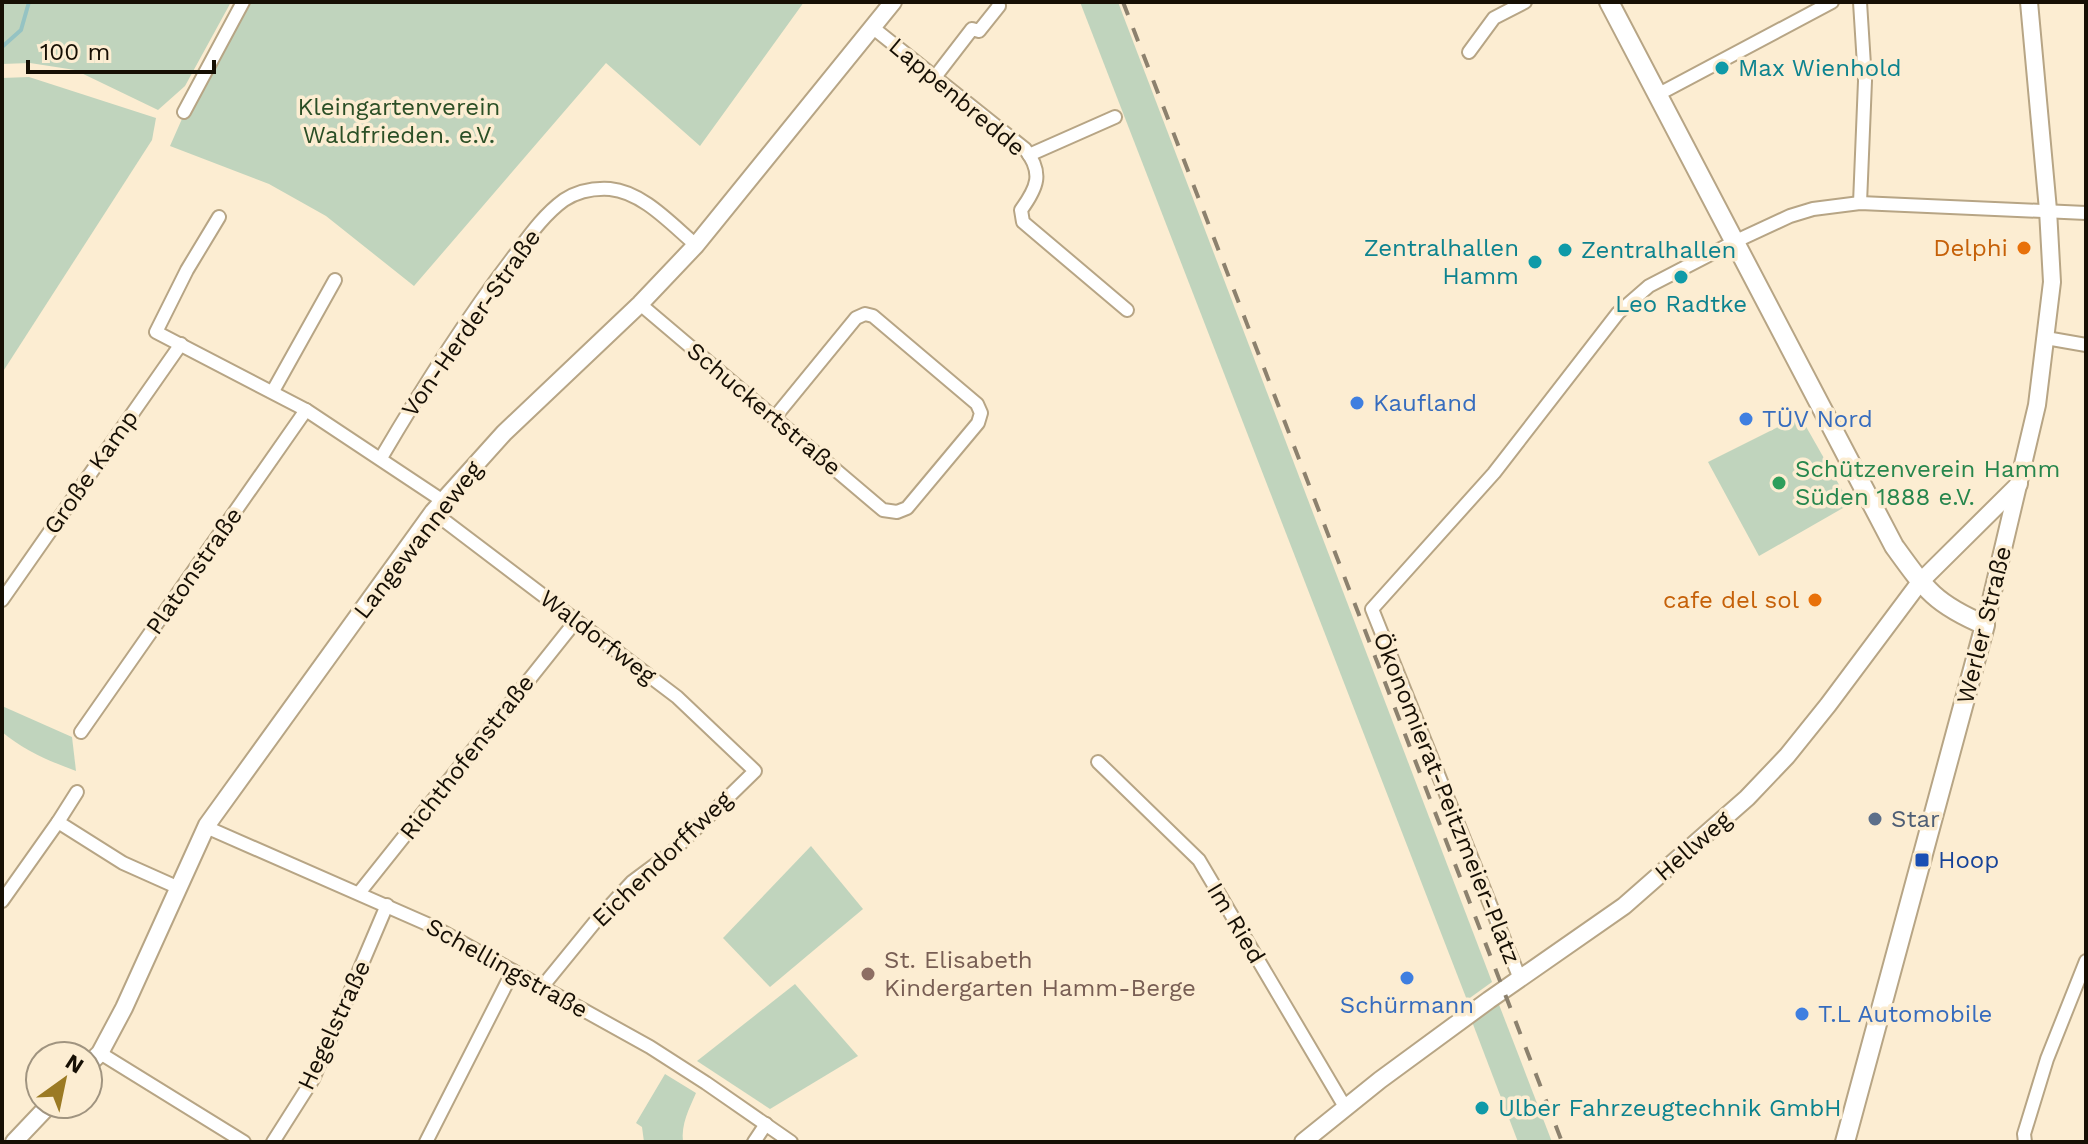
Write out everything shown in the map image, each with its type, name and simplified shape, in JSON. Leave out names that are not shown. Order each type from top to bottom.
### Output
[{"type":"main road","points":[[1609,2],[1894,546],[1936,599],[1954,612],[1985,625]]},
{"type":"main road","name":"Werler Straße","points":[[1845,1142],[1985,625]]},
{"type":"street","points":[[184,112],[243,2]]},
{"type":"street","name":"Langewanneweg","points":[[104,1045],[143,970],[206,827],[438,506],[532,405],[640,304],[696,245],[893,2]]},
{"type":"street","points":[[935,77],[972,29],[979,31],[999,6],[998,2]]},
{"type":"street","points":[[1469,52],[1494,18],[1525,2]]},
{"type":"street","points":[[1657,95],[1832,2]]},
{"type":"street","points":[[1860,2],[1865,81],[1860,203]]},
{"type":"street","name":"Werler Straße","points":[[1985,625],[2037,405],[2052,282],[2029,2]]},
{"type":"street","name":"Lappenbredde","points":[[872,27],[1029,155],[1036,170],[1036,187],[1021,210],[1023,222],[1127,310]]},
{"type":"street","points":[[1029,155],[1115,117]]},
{"type":"street","name":"Von-Herder-Straße","points":[[381,458],[418,395],[495,281],[544,217],[565,200],[592,190],[610,189],[627,193],[647,205],[696,245]]},
{"type":"street","points":[[1734,242],[1790,216],[1813,209],[1860,203],[2086,213]]},
{"type":"street","name":"Waldorfweg","points":[[219,217],[187,270],[156,332],[273,391],[381,458],[575,622],[677,697],[755,771]]},
{"type":"street","name":"Ökonomierat-Peitzmeier-Platz","points":[[1520,979],[1372,609],[1494,473],[1630,299],[1734,242]]},
{"type":"street","points":[[273,391],[335,280]]},
{"type":"street","name":"Schuckertstraße","points":[[640,304],[880,507],[888,511],[907,508],[978,423],[981,413],[977,404],[879,321],[865,314],[856,318],[775,417]]},
{"type":"street","points":[[2046,338],[2086,345]]},
{"type":"street","name":"Große Kamp","points":[[2,600],[181,344]]},
{"type":"street","name":"Platonstraße","points":[[81,732],[306,410]]},
{"type":"street","name":"Hellweg","points":[[1303,1142],[1489,1000],[1624,906],[1747,798],[1787,756],[1828,705],[1920,582],[2019,484]]},
{"type":"street","name":"Richthofenstraße","points":[[359,893],[575,622]]},
{"type":"street","name":"Im Ried","points":[[1098,762],[1199,860],[1345,1107]]},
{"type":"street","name":"Eichendorffweg","points":[[542,987],[632,882],[671,853],[755,771]]},
{"type":"street","points":[[2,901],[77,792]]},
{"type":"street","points":[[58,822],[123,863],[179,888]]},
{"type":"street","name":"Schellingstraße","points":[[206,827],[434,927],[682,1067],[791,1142]]},
{"type":"street","name":"Hegelstraße","points":[[273,1142],[313,1079],[387,905]]},
{"type":"street","points":[[2025,1142],[2024,1134],[2047,1059],[2086,961]]},
{"type":"street","points":[[426,1142],[513,971]]},
{"type":"street","points":[[104,1055],[244,1142]]},
{"type":"street","points":[[14,1142],[35,1120]]},
{"type":"street","points":[[754,1142],[766,1124]]},
{"type":"green space","points":[[2,2],[231,2],[185,86],[158,110],[75,70],[30,63],[2,64]]},
{"type":"green space","name":"Kleingartenverein Waldfrieden. e.V.","points":[[248,2],[804,2],[700,146],[606,63],[414,286],[326,216],[269,184],[170,146],[185,112]]},
{"type":"green space","points":[[1080,2],[1118,2],[1492,982],[1467,1000]]},
{"type":"green space","points":[[29,77],[156,118],[152,140],[2,373],[2,78]]},
{"type":"green space","name":"Schützenverein Hamm Süden 1888 e.V.","points":[[1800,416],[1850,504],[1759,556],[1708,462]]},
{"type":"green space","points":[[2,706],[72,737],[76,771],[19,745],[2,732]]},
{"type":"green space","points":[[811,846],[863,909],[770,987],[723,938]]},
{"type":"green space","points":[[795,984],[858,1056],[770,1109],[697,1061]]},
{"type":"green space","points":[[1498,1002],[1552,1142],[1518,1142],[1471,1019]]},
{"type":"green space","points":[[665,1074],[696,1093],[684,1123],[683,1142],[644,1142],[642,1127],[636,1123]]},
{"type":"waterway","points":[[2,47],[21,30],[29,2]]},
{"type":"railway","points":[[1123,2],[1562,1142]]},
{"type":"place","name":"Max Wienhold","points":[[1722,68]]},
{"type":"place","name":"Delphi","points":[[2024,248]]},
{"type":"place","name":"Zentralhallen","points":[[1565,250]]},
{"type":"place","name":"Zentralhallen Hamm","points":[[1535,262]]},
{"type":"place","name":"Leo Radtke","points":[[1681,277]]},
{"type":"place","name":"Kaufland","points":[[1357,403]]},
{"type":"place","name":"TÜV Nord","points":[[1746,419]]},
{"type":"place","name":"Schützenverein Hamm Süden 1888 e.V.","points":[[1779,483]]},
{"type":"place","name":"cafe del sol","points":[[1815,600]]},
{"type":"place","name":"Star","points":[[1875,819]]},
{"type":"place","name":"Hoop","points":[[1922,860]]},
{"type":"place","name":"St. Elisabeth Kindergarten Hamm-Berge","points":[[868,974]]},
{"type":"place","name":"Schürmann","points":[[1407,978]]},
{"type":"place","name":"T.L Automobile","points":[[1802,1014]]},
{"type":"place","name":"Ulber Fahrzeugtechnik GmbH","points":[[1482,1108]]}]
